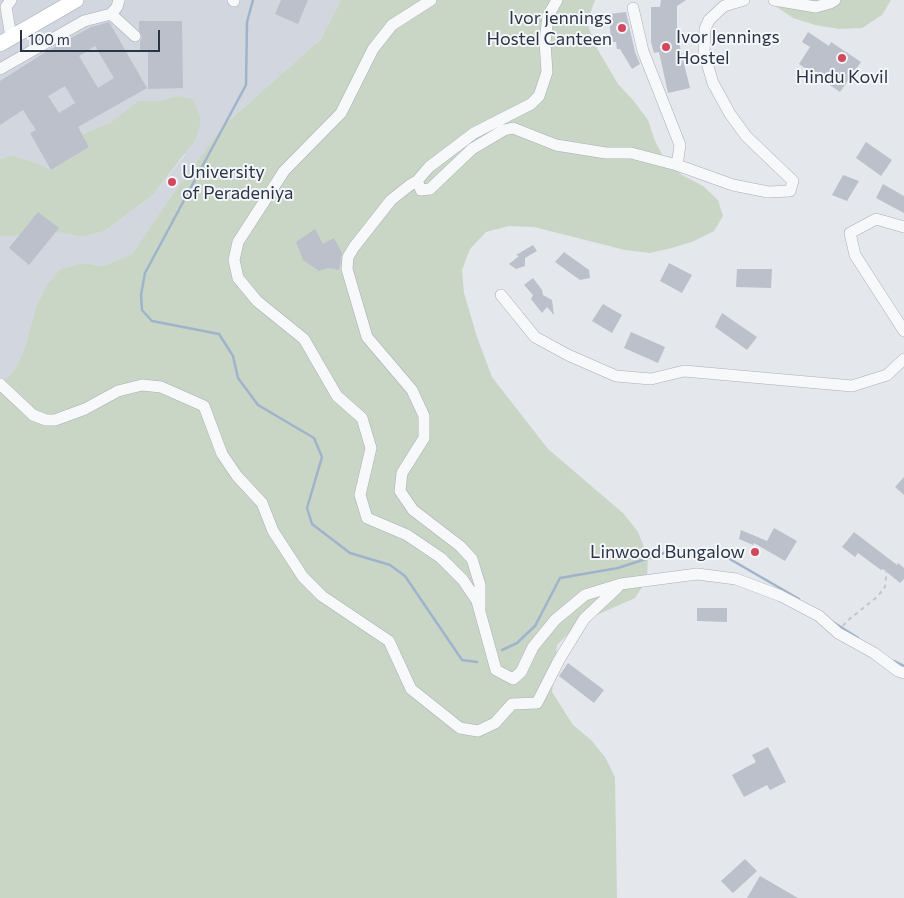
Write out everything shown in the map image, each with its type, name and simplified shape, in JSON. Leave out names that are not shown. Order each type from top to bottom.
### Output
[{"type":"main road","points":[[6,40],[75,0]]},
{"type":"street","points":[[6,40],[6,8],[11,0]]},
{"type":"street","points":[[0,69],[84,21],[111,14],[118,7],[119,0]]},
{"type":"street","points":[[431,0],[392,25],[373,49],[341,113],[284,171],[238,242],[234,260],[238,278],[257,301],[304,339],[336,396],[362,418],[371,448],[360,495],[367,518],[406,535],[440,558],[463,580],[477,601],[496,670],[513,679],[521,672],[533,647],[555,620],[585,595],[621,584],[697,574],[736,579],[789,600],[819,616],[838,633],[874,653],[904,673]]},
{"type":"street","points":[[480,614],[480,585],[472,559],[460,546],[413,510],[400,491],[402,473],[424,438],[424,416],[412,390],[368,337],[347,269],[348,258],[354,247],[392,200],[410,185],[417,182],[429,167],[474,133],[531,104],[539,96],[547,72],[545,42],[548,16],[557,0]]},
{"type":"street","points":[[417,182],[421,190],[430,189],[472,149],[504,130],[513,128],[556,145],[606,153],[631,153],[677,165],[733,185],[768,192],[790,192],[793,181],[746,136],[730,114],[713,83],[704,53],[705,29],[709,20],[724,6],[744,0]]},
{"type":"street","points":[[774,0],[816,7],[830,4],[835,0]]},
{"type":"street","points":[[633,8],[643,51],[680,145],[677,165]]},
{"type":"street","points":[[111,14],[135,36]]},
{"type":"street","points":[[904,227],[876,219],[850,234],[855,255],[904,332]]},
{"type":"street","points":[[501,295],[535,337],[568,355],[616,376],[651,379],[684,371],[852,386],[887,375],[904,359]]},
{"type":"street","points":[[0,384],[33,415],[46,420],[56,420],[86,409],[118,391],[142,385],[161,386],[204,406],[222,454],[237,476],[262,503],[273,531],[303,577],[322,596],[389,641],[411,689],[460,728],[478,731],[495,722],[512,704],[537,703],[559,660],[584,619],[621,584]]},
{"type":"path","points":[[847,621],[877,597],[885,587],[887,567]]},
{"type":"shaded area","name":"University of Peradeniya","points":[[0,0],[341,0],[321,39],[224,125],[171,196],[132,254],[103,266],[83,263],[60,269],[46,286],[36,307],[24,350],[14,371],[1,385],[0,236],[16,236],[38,231],[83,237],[105,231],[153,195],[185,155],[177,96],[158,101],[138,101],[111,122],[82,134],[89,147],[51,170],[11,155],[0,159]]},
{"type":"green space","points":[[341,0],[595,0],[587,22],[595,45],[618,84],[648,120],[655,141],[665,160],[682,175],[703,186],[718,200],[723,216],[714,231],[694,241],[650,253],[625,250],[534,227],[509,226],[486,232],[470,249],[462,270],[464,293],[477,337],[492,377],[548,449],[624,514],[638,532],[648,557],[647,579],[635,598],[592,617],[573,629],[557,645],[552,692],[573,725],[591,740],[605,757],[615,777],[617,898],[0,898],[0,385],[14,371],[24,350],[36,307],[46,286],[60,269],[83,263],[103,266],[132,254],[171,196],[224,125],[321,39]]},
{"type":"green space","points":[[770,0],[891,0],[882,15],[862,28],[839,29],[815,25],[793,18]]},
{"type":"green space","points":[[177,96],[193,99],[201,120],[196,139],[153,195],[105,231],[83,237],[38,231],[16,236],[0,236],[0,159],[11,155],[51,170],[89,147],[82,134],[111,122],[138,101],[158,101]]},
{"type":"building","points":[[281,0],[308,0],[298,24],[275,14]]},
{"type":"building","name":"Ivor Jennings Hostel","points":[[661,0],[686,0],[677,6],[677,35],[690,88],[668,93],[659,52],[654,53],[651,42],[651,7],[660,7]]},
{"type":"building","name":"Ivor jennings Hostel Canteen","points":[[626,12],[635,52],[640,64],[632,69],[620,49],[617,49],[616,42],[611,42],[609,14]]},
{"type":"building","points":[[139,21],[182,21],[183,88],[148,89],[148,52],[140,52],[142,37],[139,30]]},
{"type":"building","points":[[109,22],[147,88],[78,127],[89,147],[51,170],[30,133],[36,130],[23,110],[0,125],[0,81],[44,53],[91,27]],"holes":[[[95,46],[114,78],[98,88],[79,56]],[[65,86],[75,103],[59,113],[48,96]]]},
{"type":"building","points":[[808,32],[829,46],[831,42],[861,62],[840,92],[799,64],[810,47],[802,42]]},
{"type":"building","points":[[866,142],[892,160],[881,176],[856,158]]},
{"type":"building","points":[[843,175],[859,181],[847,201],[832,195]]},
{"type":"building","points":[[883,184],[904,196],[904,213],[876,198]]},
{"type":"building","points":[[38,212],[59,228],[29,265],[9,248]]},
{"type":"building","points":[[315,229],[323,244],[334,238],[342,253],[339,270],[328,268],[319,271],[303,260],[296,242]]},
{"type":"building","points":[[533,245],[537,251],[525,258],[525,266],[516,269],[509,264],[519,256],[516,255]]},
{"type":"building","points":[[564,252],[589,270],[590,278],[580,280],[555,262]]},
{"type":"building","points":[[669,263],[692,275],[682,293],[660,281]]},
{"type":"building","points":[[737,269],[772,269],[771,288],[736,287]]},
{"type":"building","points":[[533,278],[542,290],[543,295],[552,300],[554,315],[547,307],[542,313],[531,299],[533,295],[524,285]]},
{"type":"building","points":[[603,304],[622,315],[612,333],[592,321]]},
{"type":"building","points":[[722,313],[757,337],[747,350],[715,327]]},
{"type":"building","points":[[631,332],[665,347],[658,363],[624,348]]},
{"type":"building","points":[[904,477],[904,495],[895,487]]},
{"type":"building","points":[[774,528],[797,541],[785,561],[754,543],[753,545],[739,539],[741,530],[767,541]]},
{"type":"building","points":[[854,532],[897,565],[898,563],[904,568],[904,579],[900,583],[883,569],[881,570],[858,553],[855,557],[842,547]]},
{"type":"building","points":[[697,608],[727,608],[727,622],[697,621]]},
{"type":"building","points":[[568,663],[604,690],[594,703],[559,676]]},
{"type":"building","points":[[768,747],[786,782],[770,790],[767,785],[744,797],[732,775],[756,762],[752,755]]},
{"type":"building","points":[[745,859],[757,871],[733,893],[721,881]]},
{"type":"building","points":[[760,876],[798,898],[747,898]]},
{"type":"waterway","points":[[253,0],[247,22],[246,85],[145,273],[141,295],[142,310],[152,321],[219,334],[233,356],[238,378],[258,405],[314,438],[322,457],[307,508],[312,524],[350,553],[390,565],[405,576],[462,660],[477,662]]},
{"type":"waterway","points":[[502,650],[517,643],[535,626],[560,578],[618,568],[673,550],[706,550],[728,558],[799,599]]},
{"type":"waterway","points":[[833,622],[858,638]]},
{"type":"waterway","points":[[894,661],[904,666]]},
{"type":"place","name":"Ivor jennings Hostel Canteen","points":[[622,28]]},
{"type":"place","name":"Ivor Jennings Hostel","points":[[666,47]]},
{"type":"place","name":"Hindu Kovil","points":[[842,58]]},
{"type":"place","name":"University of Peradeniya","points":[[172,182]]},
{"type":"place","name":"Linwood Bungalow","points":[[755,552]]}]
